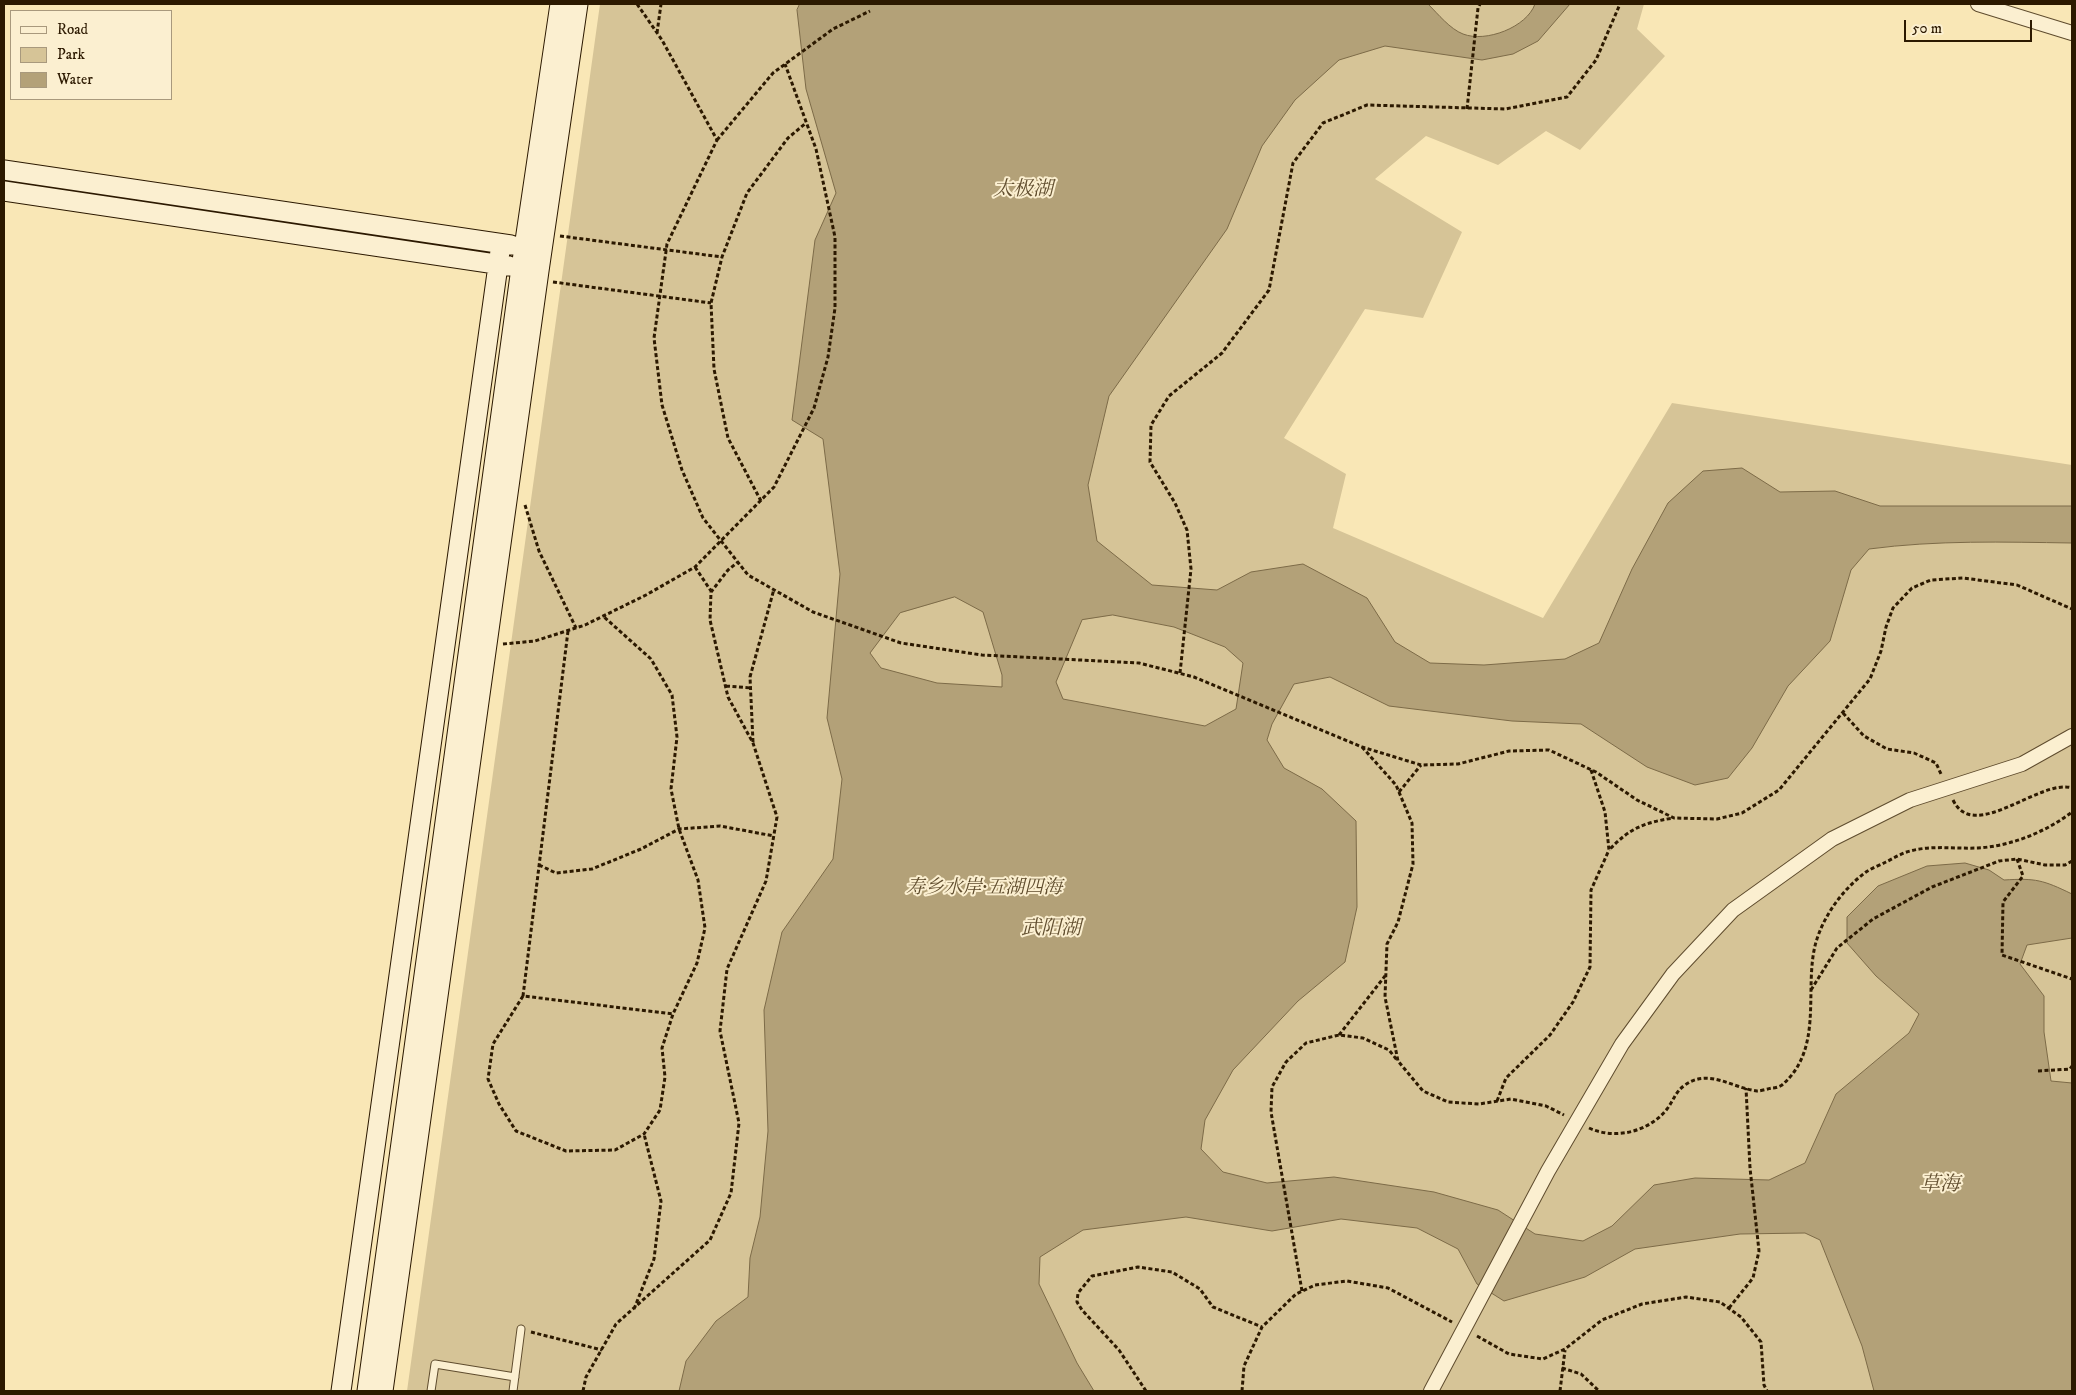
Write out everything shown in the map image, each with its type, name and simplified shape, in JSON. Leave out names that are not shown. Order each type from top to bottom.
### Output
[{"type":"street","points":[[537,244],[560,4]]},
{"type":"street","points":[[367,1391],[532,273],[578,4]]},
{"type":"street","points":[[1978,4],[2072,33]]},
{"type":"street","points":[[4,170],[501,244],[537,244]]},
{"type":"street","points":[[4,191],[496,265],[532,273]]},
{"type":"street","points":[[341,1391],[496,265],[501,244]]},
{"type":"street","points":[[383,1391],[487,645],[532,273]]},
{"type":"street","points":[[1431,1391],[1525,1215],[1627,1036],[1673,974],[1733,910],[1832,839],[1910,800],[2022,764],[2072,736]]},
{"type":"lane","points":[[513,1391],[521,1329]]},
{"type":"lane","points":[[431,1391],[435,1364],[515,1377]]},
{"type":"path","points":[[637,4],[657,33],[717,140]]},
{"type":"path","points":[[657,33],[661,4]]},
{"type":"path","points":[[1467,109],[1476,23],[1480,4]]},
{"type":"path","points":[[1180,673],[1191,569],[1187,530],[1150,462],[1151,425],[1169,396],[1222,353],[1269,290],[1292,163],[1322,122],[1366,105],[1505,109],[1567,97],[1596,60],[1620,4]]},
{"type":"path","points":[[870,11],[833,29],[773,73],[717,140],[668,244],[654,338],[662,405],[682,470],[703,518],[748,575],[813,612],[901,643],[982,655],[1139,663],[1180,673],[1230,690],[1362,748],[1421,765],[1458,764],[1509,750],[1549,750],[1591,769],[1637,800],[1674,818]]},
{"type":"path","points":[[487,645],[535,641],[568,631],[646,595],[694,567],[722,542],[774,487],[814,408],[828,357],[835,308],[835,237],[816,149],[785,64]]},
{"type":"path","points":[[760,501],[728,438],[714,368],[711,303],[722,257],[747,193],[788,138],[806,123]]},
{"type":"path","points":[[537,244],[667,250],[722,257]]},
{"type":"path","points":[[532,273],[660,296],[711,303]]},
{"type":"path","points":[[523,499],[539,551],[576,628]]},
{"type":"path","points":[[583,1391],[586,1377],[616,1324],[710,1240],[732,1193],[739,1122],[720,1031],[727,969],[766,880],[777,817],[753,743],[728,697],[710,620],[711,592],[728,570],[738,562]]},
{"type":"path","points":[[694,567],[711,592]]},
{"type":"path","points":[[1497,1102],[1506,1078],[1550,1034],[1573,1002],[1590,967],[1591,890],[1609,850],[1624,834],[1649,822],[1674,818],[1717,819],[1742,813],[1780,790],[1870,679],[1881,651],[1886,627],[1893,608],[1912,588],[1931,580],[1972,579],[2018,585],[2072,609]]},
{"type":"path","points":[[753,743],[750,677],[774,590]]},
{"type":"path","points":[[568,631],[523,996],[493,1044],[488,1079],[499,1104],[516,1131],[566,1151],[615,1150],[644,1134],[660,1110],[666,1077],[662,1048],[673,1014],[697,963],[705,928],[698,880],[679,829],[671,789],[676,737],[672,695],[651,659],[603,616]]},
{"type":"path","points":[[726,686],[751,688]]},
{"type":"path","points":[[1362,748],[1396,785],[1412,823],[1413,864],[1398,922],[1386,944],[1385,997],[1398,1061]]},
{"type":"path","points":[[1399,792],[1421,765]]},
{"type":"path","points":[[1591,769],[1605,812],[1609,850]]},
{"type":"path","points":[[1302,1291],[1271,1112],[1272,1087],[1286,1062],[1306,1043],[1339,1035],[1363,1038],[1389,1050],[1423,1091],[1448,1102],[1479,1104],[1511,1099],[1546,1106],[1602,1134],[1622,1134],[1651,1125],[1667,1109],[1677,1091],[1691,1081],[1719,1078],[1758,1091],[1781,1086],[1795,1069],[1804,1051],[1810,1024],[1816,942],[1828,914],[1844,892],[1866,872],[1909,851],[1936,847],[1980,848],[2012,842],[2053,826],[2072,812]]},
{"type":"path","points":[[539,865],[556,873],[592,869],[641,849],[679,829],[720,826],[774,836]]},
{"type":"path","points":[[1811,990],[1837,948],[1873,919],[1932,887],[1999,861],[2017,859],[2045,865],[2065,865],[2072,861]]},
{"type":"path","points":[[2017,859],[2024,876],[2003,902],[2002,955],[2072,979]]},
{"type":"path","points":[[1339,1035],[1386,975]]},
{"type":"path","points":[[523,996],[673,1014]]},
{"type":"path","points":[[2038,1071],[2070,1068],[2072,1066]]},
{"type":"path","points":[[1729,1308],[1753,1278],[1759,1251],[1750,1168],[1746,1088]]},
{"type":"path","points":[[633,1309],[654,1259],[661,1201],[644,1134]]},
{"type":"path","points":[[1146,1391],[1119,1350],[1082,1310],[1077,1302],[1078,1293],[1092,1276],[1138,1267],[1172,1272],[1200,1289],[1213,1306],[1262,1327]]},
{"type":"path","points":[[1242,1391],[1244,1366],[1262,1327],[1296,1294],[1316,1284],[1346,1281],[1388,1288],[1509,1354],[1543,1359],[1565,1349],[1602,1320],[1642,1304],[1686,1297],[1720,1302],[1741,1317],[1762,1342],[1764,1385],[1767,1391]]},
{"type":"path","points":[[521,1329],[602,1350]]},
{"type":"path","points":[[1560,1391],[1565,1349]]},
{"type":"path","points":[[1562,1368],[1581,1374],[1599,1391]]},
{"type":"green space","name":"寿乡水岸·五湖四海","points":[[600,4],[1644,4],[1637,29],[1665,56],[1580,150],[1546,131],[1498,165],[1426,136],[1375,179],[1462,232],[1423,318],[1365,309],[1284,438],[1346,474],[1333,528],[1543,618],[1672,403],[2072,465],[2072,1391],[407,1391]]},
{"type":"water","points":[[800,4],[1428,4],[1444,21],[1458,32],[1472,36],[1483,36],[1494,35],[1515,26],[1524,20],[1535,4],[1570,4],[1538,41],[1513,54],[1482,60],[1385,46],[1339,60],[1295,100],[1262,146],[1227,229],[1109,396],[1088,485],[1097,541],[1152,585],[1217,590],[1251,572],[1303,564],[1367,598],[1395,642],[1430,663],[1484,665],[1565,659],[1599,643],[1632,569],[1668,503],[1703,471],[1742,468],[1780,492],[1835,491],[1880,506],[2072,506],[2072,543],[1945,543],[1869,549],[1851,570],[1830,641],[1788,686],[1752,748],[1728,778],[1695,785],[1647,767],[1581,724],[1512,721],[1389,706],[1330,677],[1294,684],[1272,724],[1267,740],[1284,768],[1322,789],[1356,821],[1357,907],[1345,962],[1298,1001],[1233,1070],[1205,1120],[1201,1149],[1223,1172],[1267,1183],[1334,1177],[1434,1192],[1498,1210],[1535,1234],[1583,1241],[1612,1226],[1654,1185],[1695,1178],[1769,1180],[1805,1163],[1836,1094],[1909,1033],[1919,1014],[1876,976],[1847,943],[1847,917],[1878,886],[1927,866],[1965,863],[1989,870],[2004,880],[2024,879],[2039,881],[2072,894],[2072,938],[2027,945],[2020,964],[2044,996],[2044,1032],[2051,1081],[2072,1083],[2072,1391],[1874,1391],[1862,1346],[1820,1240],[1805,1233],[1740,1234],[1635,1249],[1585,1277],[1504,1301],[1477,1284],[1458,1249],[1417,1228],[1341,1219],[1272,1231],[1186,1217],[1083,1230],[1040,1257],[1039,1284],[1077,1363],[1094,1391],[679,1391],[686,1361],[716,1321],[748,1297],[750,1258],[760,1217],[768,1131],[764,1010],[782,932],[833,859],[842,779],[827,718],[840,574],[823,439],[792,420],[815,240],[836,193],[806,89],[797,10]],"holes":[[[955,597],[983,612],[1002,675],[1002,687],[937,683],[881,668],[870,653],[900,613]],[[1113,615],[1174,627],[1225,647],[1243,663],[1236,709],[1205,726],[1063,699],[1056,682],[1082,620]]]},
{"type":"water label","name":"太极湖","points":[[1023,191]]},
{"type":"water label","name":"武阳湖","points":[[1051,930]]},
{"type":"water label","name":"草海","points":[[1940,1186]]}]
